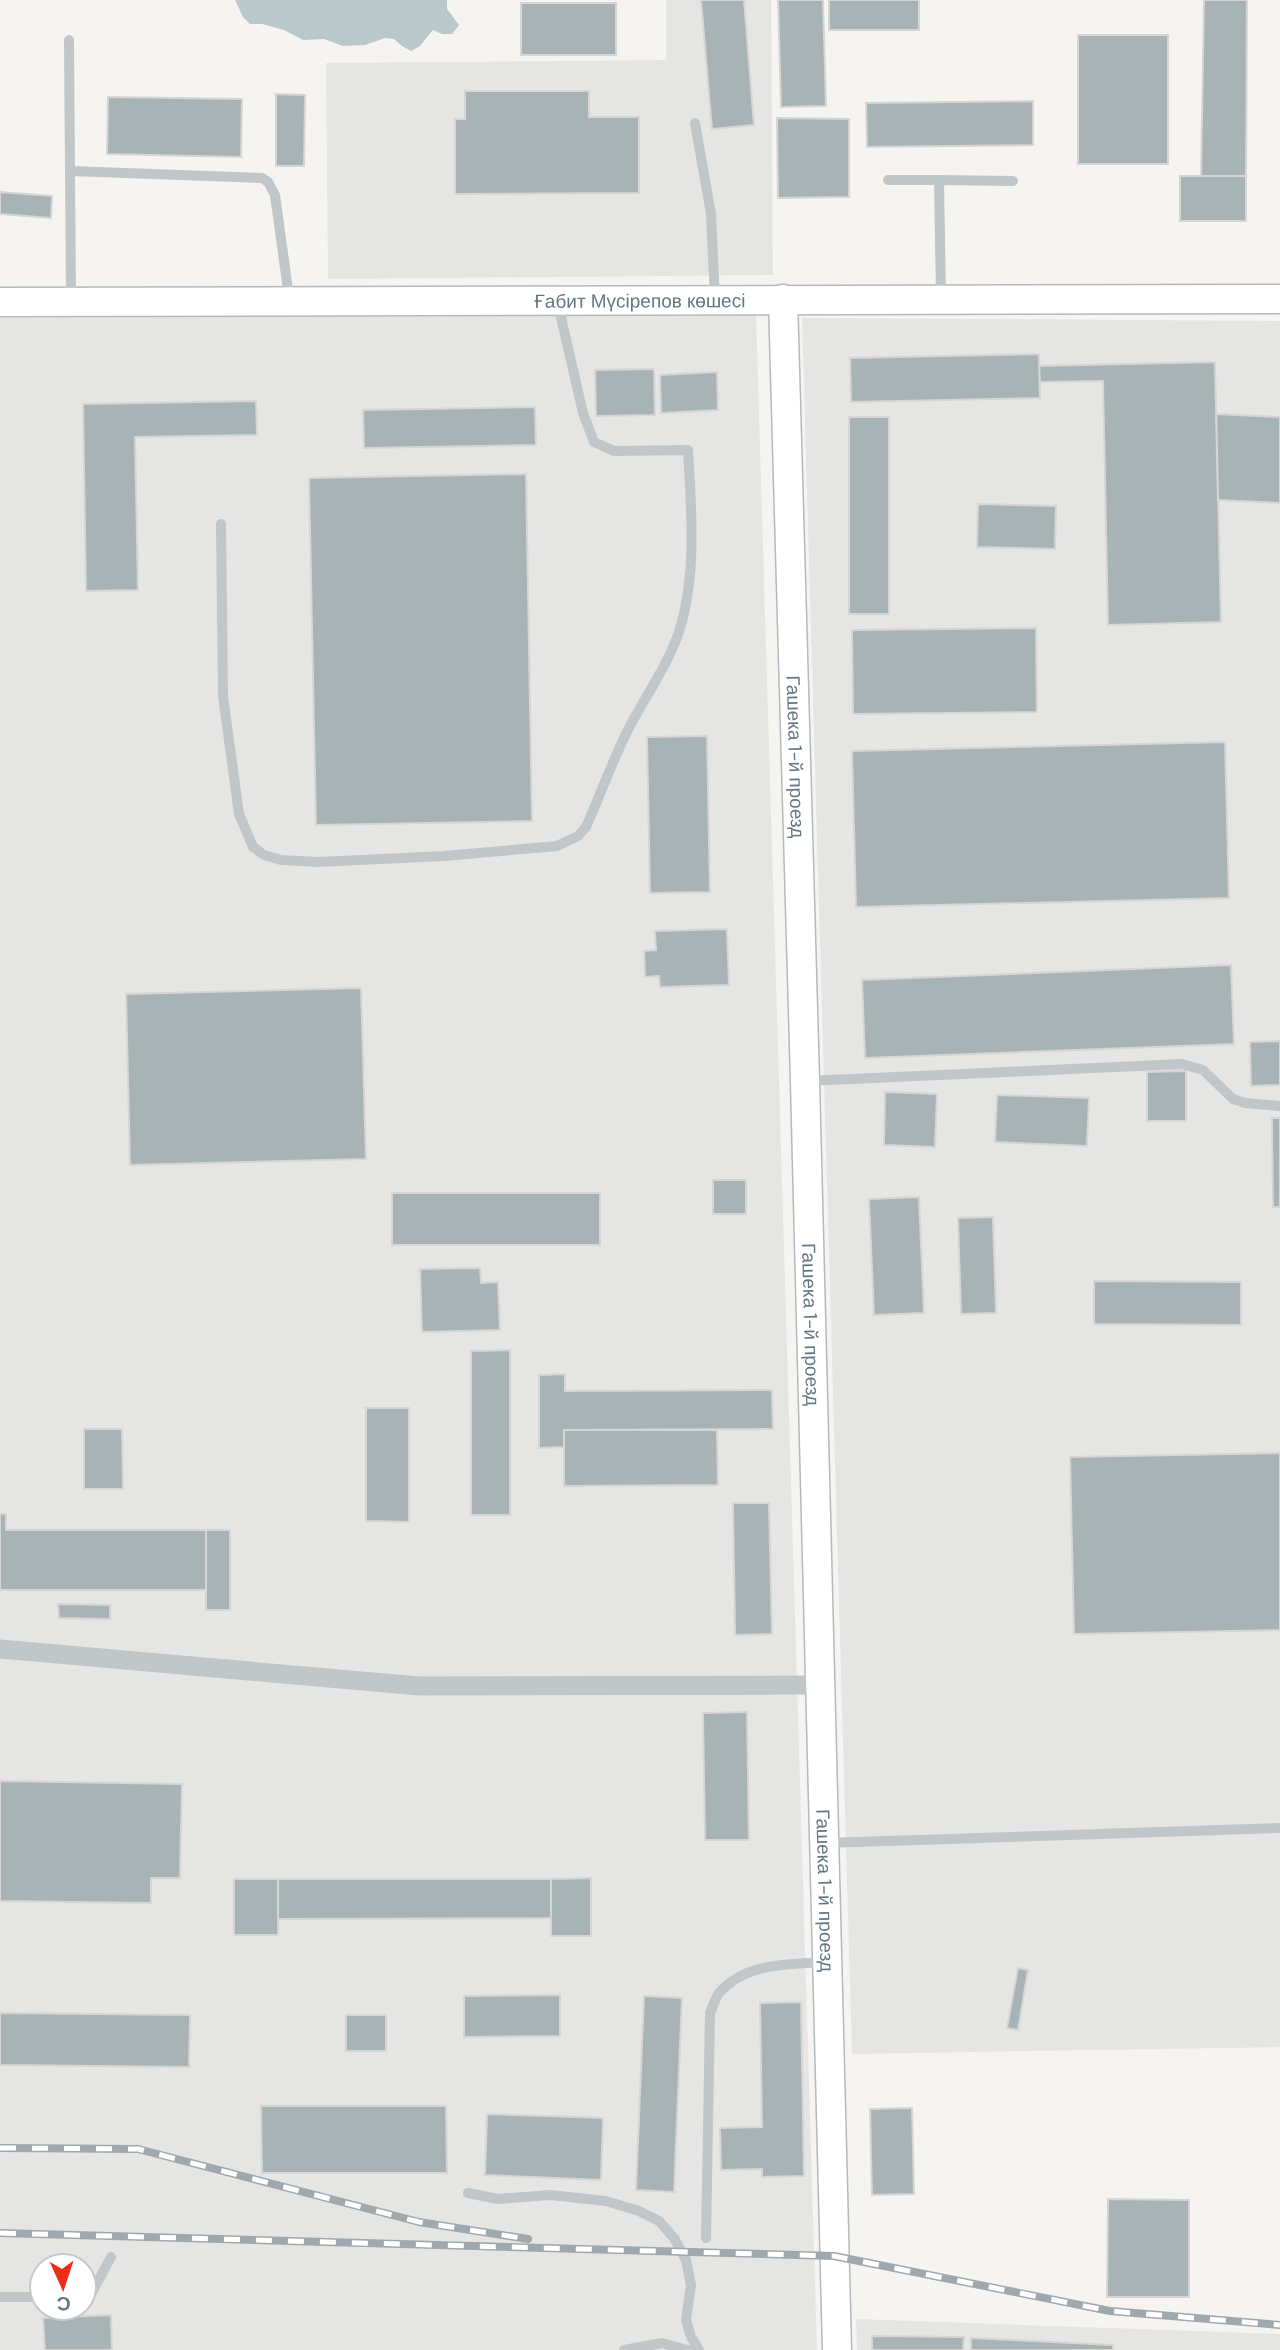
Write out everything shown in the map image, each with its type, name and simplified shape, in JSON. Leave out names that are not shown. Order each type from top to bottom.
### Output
[{"type":"main road","name":"Гашека 1-й проезд","points":[[783,299],[821,1685],[836,2350]]},
{"type":"main road","name":"Ғабит Мүсірепов көшесі","points":[[0,302],[1280,299]]},
{"type":"street","points":[[0,1649],[419,1686],[821,1685]]},
{"type":"lane","points":[[69,40],[71,301]]},
{"type":"lane","points":[[695,122],[712,214],[715,299]]},
{"type":"lane","points":[[70,171],[262,178],[268,182],[275,195],[290,301]]},
{"type":"lane","points":[[888,180],[1013,181]]},
{"type":"lane","points":[[939,180],[941,299]]},
{"type":"lane","points":[[222,524],[223,696],[239,814],[253,847],[264,855],[281,860],[318,862],[444,856],[557,846],[578,836],[586,827],[626,733],[671,652],[681,625],[688,593],[690,565],[688,450],[614,451],[594,442],[583,413],[557,300]]},
{"type":"lane","points":[[805,1082],[1182,1065],[1203,1070],[1233,1099],[1280,1106]]},
{"type":"lane","points":[[825,1843],[1280,1828]]},
{"type":"lane","points":[[706,2238],[710,2013],[718,1993],[745,1973],[763,1966],[828,1962]]},
{"type":"lane","points":[[468,2193],[498,2199],[550,2195],[606,2201],[639,2211],[659,2221],[674,2238],[686,2260],[691,2285],[686,2320],[691,2337],[699,2350]]},
{"type":"lane","points":[[98,2281],[111,2257]]},
{"type":"lane","points":[[0,2297],[28,2297]]},
{"type":"lane","points":[[624,2350],[663,2343],[688,2350]]},
{"type":"shaded area","points":[[235,0],[447,0],[447,9],[459,25],[452,34],[433,30],[420,46],[411,51],[394,39],[385,38],[365,45],[343,46],[324,39],[303,40],[284,30],[250,24],[243,17]]},
{"type":"shaded area","points":[[666,0],[771,0],[773,275],[328,279],[326,63],[666,60]]},
{"type":"shaded area","points":[[756,313],[817,2350],[0,2350],[0,318]]},
{"type":"shaded area","points":[[802,318],[1280,321],[1280,2047],[852,2054]]},
{"type":"shaded area","points":[[856,2319],[1280,2334],[1280,2350],[857,2350]]},
{"type":"building","points":[[701,0],[744,0],[754,125],[712,129]]},
{"type":"building","points":[[778,0],[823,0],[826,106],[781,107]]},
{"type":"building","points":[[829,0],[919,0],[919,30],[829,30]]},
{"type":"building","points":[[1204,0],[1247,0],[1246,176],[1201,176]]},
{"type":"building","points":[[521,3],[616,3],[616,55],[521,55]]},
{"type":"building","points":[[1078,35],[1168,35],[1168,164],[1078,164]]},
{"type":"building","points":[[465,91],[589,91],[589,117],[639,117],[639,193],[455,194],[455,119],[465,119]]},
{"type":"building","points":[[276,94],[305,95],[304,166],[276,166]]},
{"type":"building","points":[[108,97],[242,99],[241,157],[107,154]]},
{"type":"building","points":[[1033,101],[1033,145],[867,147],[866,103]]},
{"type":"building","points":[[777,118],[849,119],[849,197],[778,198]]},
{"type":"building","points":[[1180,176],[1246,176],[1246,221],[1180,221]]},
{"type":"building","points":[[0,192],[52,196],[51,218],[0,214]]},
{"type":"building","points":[[1039,354],[1040,398],[851,402],[850,358]]},
{"type":"building","points":[[1215,362],[1221,622],[1108,625],[1103,381],[1040,382],[1039,366]]},
{"type":"building","points":[[654,369],[655,415],[596,416],[595,370]]},
{"type":"building","points":[[717,372],[718,410],[661,413],[660,375]]},
{"type":"building","points":[[256,401],[257,435],[135,437],[138,590],[86,591],[83,404]]},
{"type":"building","points":[[535,407],[536,445],[364,448],[363,410]]},
{"type":"building","points":[[1216,414],[1280,417],[1280,503],[1218,500]]},
{"type":"building","points":[[849,417],[889,417],[889,614],[849,614]]},
{"type":"building","points":[[526,474],[532,821],[316,825],[309,478]]},
{"type":"building","points":[[978,504],[1056,506],[1055,549],[977,547]]},
{"type":"building","points":[[1036,628],[1037,712],[853,714],[852,630]]},
{"type":"building","points":[[707,736],[710,892],[650,893],[647,737]]},
{"type":"building","points":[[1225,742],[1229,898],[856,907],[852,751]]},
{"type":"building","points":[[727,929],[729,985],[660,987],[659,976],[645,977],[644,951],[656,950],[655,931]]},
{"type":"building","points":[[1231,965],[1234,1044],[865,1058],[862,980]]},
{"type":"building","points":[[361,988],[366,1159],[130,1165],[126,994]]},
{"type":"building","points":[[1280,1041],[1280,1085],[1251,1086],[1250,1042]]},
{"type":"building","points":[[1186,1071],[1186,1121],[1147,1121],[1147,1072]]},
{"type":"building","points":[[885,1092],[937,1094],[935,1147],[884,1145]]},
{"type":"building","points":[[997,1095],[1089,1098],[1087,1146],[995,1142]]},
{"type":"building","points":[[1272,1118],[1280,1118],[1280,1207],[1273,1207]]},
{"type":"building","points":[[713,1180],[746,1180],[746,1214],[713,1214]]},
{"type":"building","points":[[392,1193],[600,1193],[600,1245],[392,1245]]},
{"type":"building","points":[[919,1197],[924,1313],[874,1315],[869,1199]]},
{"type":"building","points":[[993,1217],[996,1313],[961,1314],[958,1218]]},
{"type":"building","points":[[480,1268],[481,1283],[498,1282],[500,1330],[422,1332],[420,1269]]},
{"type":"building","points":[[1094,1281],[1241,1282],[1241,1325],[1094,1324]]},
{"type":"building","points":[[510,1350],[510,1515],[471,1515],[471,1351]]},
{"type":"building","points":[[565,1374],[565,1391],[772,1390],[773,1429],[564,1430],[564,1447],[539,1448],[539,1375]]},
{"type":"building","points":[[366,1408],[409,1408],[409,1522],[366,1521]]},
{"type":"building","points":[[84,1429],[122,1429],[123,1489],[84,1489]]},
{"type":"building","points":[[564,1430],[717,1430],[718,1485],[564,1486]]},
{"type":"building","points":[[1280,1453],[1280,1630],[1074,1634],[1070,1457]]},
{"type":"building","points":[[733,1503],[769,1503],[772,1634],[735,1635]]},
{"type":"building","points":[[0,1514],[6,1514],[6,1530],[206,1530],[206,1590],[0,1590]]},
{"type":"building","points":[[206,1530],[230,1530],[230,1610],[206,1610]]},
{"type":"building","points":[[58,1604],[110,1605],[110,1619],[59,1618]]},
{"type":"building","points":[[747,1712],[749,1840],[705,1840],[703,1713]]},
{"type":"building","points":[[0,1781],[182,1784],[180,1878],[151,1878],[151,1903],[0,1901]]},
{"type":"building","points":[[591,1878],[591,1936],[551,1936],[551,1879]]},
{"type":"building","points":[[234,1879],[278,1879],[278,1935],[234,1935]]},
{"type":"building","points":[[278,1879],[551,1879],[551,1918],[278,1919]]},
{"type":"building","points":[[1018,1968],[1028,1970],[1018,2030],[1007,2028]]},
{"type":"building","points":[[560,1995],[560,2036],[464,2037],[464,1996]]},
{"type":"building","points":[[644,1996],[682,1998],[674,2192],[636,2190]]},
{"type":"building","points":[[801,2002],[804,2176],[762,2177],[762,2169],[721,2170],[720,2128],[762,2127],[760,2003]]},
{"type":"building","points":[[0,2013],[190,2015],[189,2067],[0,2065]]},
{"type":"building","points":[[346,2015],[386,2015],[386,2051],[346,2051]]},
{"type":"building","points":[[261,2106],[446,2106],[447,2173],[262,2173]]},
{"type":"building","points":[[912,2108],[914,2194],[872,2195],[870,2109]]},
{"type":"building","points":[[487,2114],[603,2118],[601,2180],[485,2175]]},
{"type":"building","points":[[1108,2199],[1189,2200],[1189,2297],[1107,2297]]},
{"type":"building","points":[[111,2315],[112,2350],[45,2350],[43,2322],[98,2322],[98,2316]]},
{"type":"building","points":[[872,2336],[964,2337],[963,2350],[872,2350]]},
{"type":"building","points":[[971,2338],[1113,2345],[1113,2350],[971,2350]]},
{"type":"railway","points":[[0,2148],[138,2149],[419,2222],[528,2239]]},
{"type":"railway","points":[[0,2233],[834,2256],[1110,2311],[1280,2325]]}]
